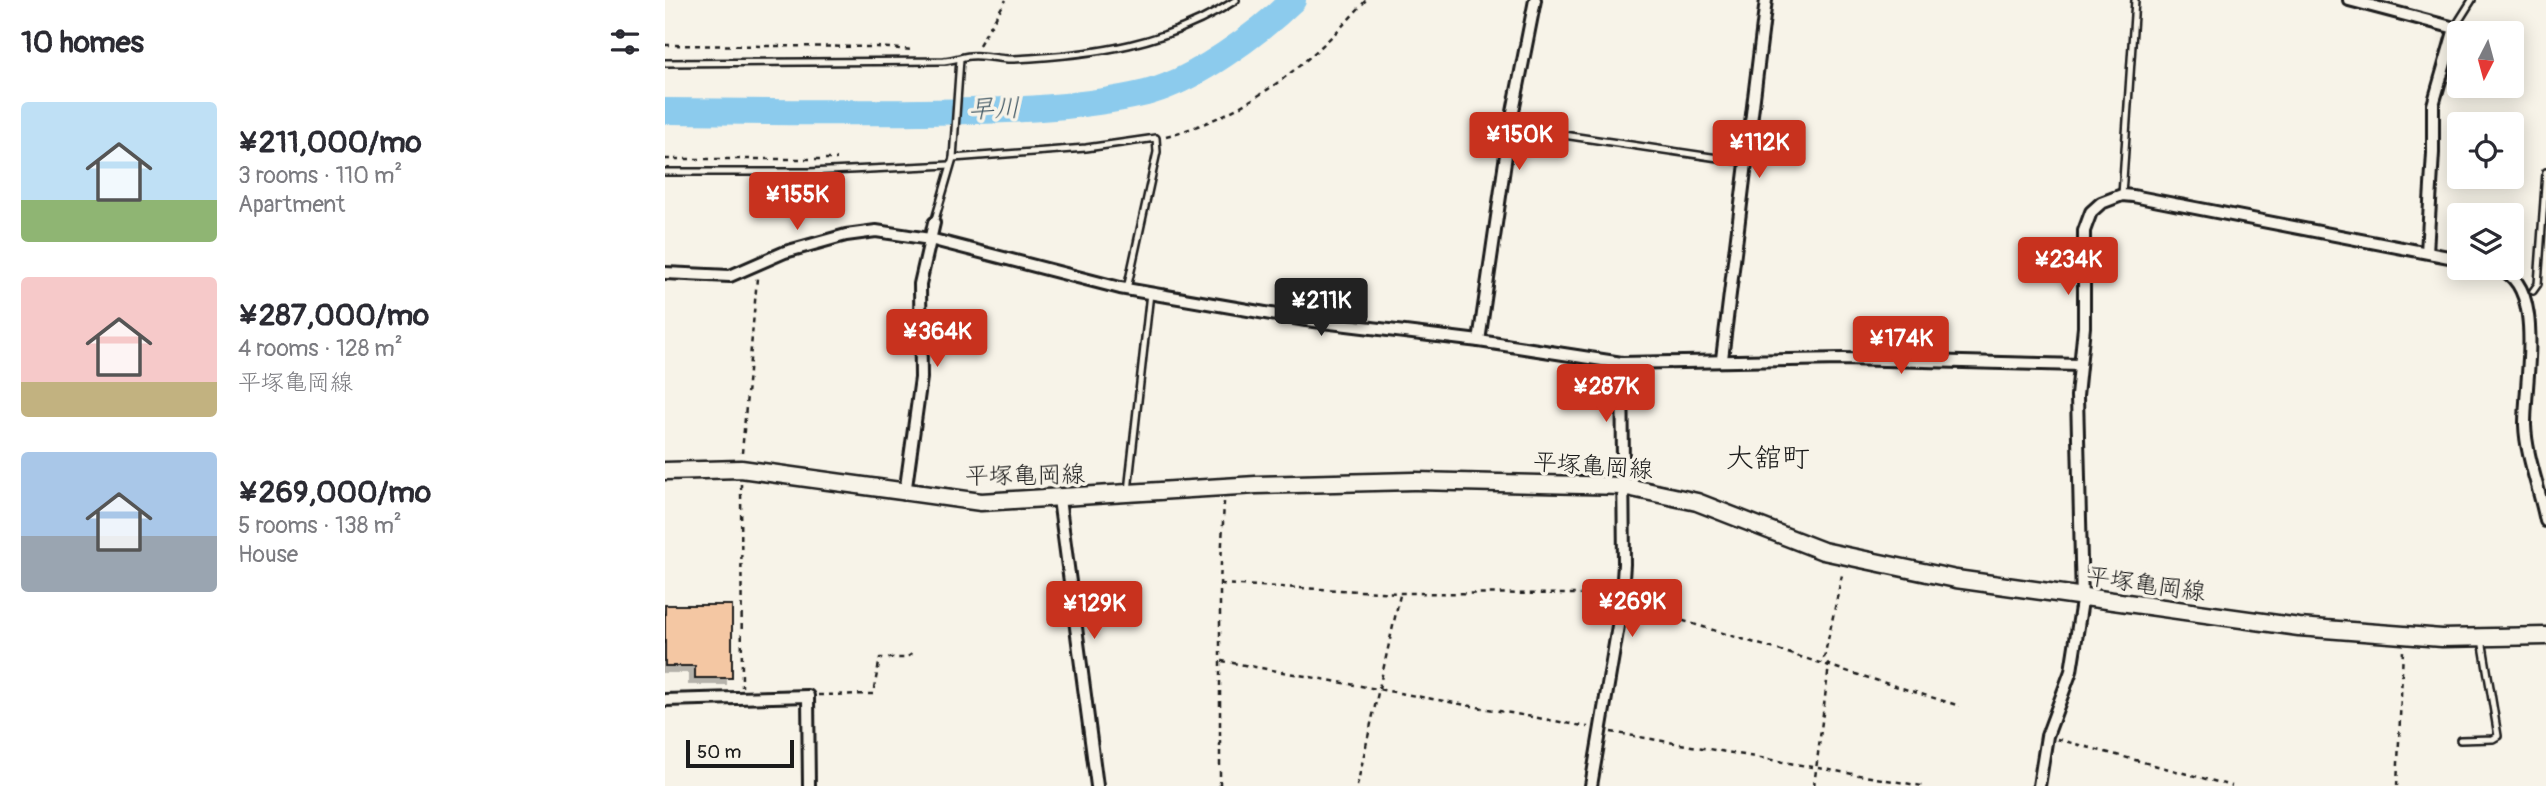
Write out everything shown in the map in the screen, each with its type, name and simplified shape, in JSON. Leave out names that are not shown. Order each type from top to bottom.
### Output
[{"type":"main road","name":"平塚亀岡線","points":[[665,471],[741,469],[905,494],[981,502],[1225,487],[1413,481],[1623,486],[1697,502],[1783,538],[1867,563],[2083,598],[2299,627],[2404,636],[2482,639],[2546,636]]},
{"type":"street","points":[[1479,341],[1510,127],[1535,0]]},
{"type":"street","points":[[1722,359],[1766,0]]},
{"type":"street","points":[[2349,0],[2447,26]]},
{"type":"street","points":[[2427,252],[2433,105],[2447,56]]},
{"type":"street","points":[[2039,786],[2047,736],[2071,671],[2083,598],[2077,396],[2087,220],[2101,203],[2122,195],[2447,256]]},
{"type":"street","points":[[905,494],[921,379],[920,284],[934,223]]},
{"type":"street","points":[[665,273],[730,276],[785,252],[867,231],[930,239],[1127,289],[1306,320],[1479,341],[1622,363],[1722,359],[1962,360],[2080,365]]},
{"type":"street","points":[[2523,280],[2533,291],[2536,320],[2525,427],[2542,479],[2546,521]]},
{"type":"street","points":[[1591,786],[1621,608],[1622,363]]},
{"type":"street","points":[[1059,499],[1097,786]]},
{"type":"street","points":[[665,700],[808,696],[809,786]]},
{"type":"lane","points":[[665,63],[960,62],[971,56],[1000,60],[1050,57],[1142,44],[1192,26],[1236,0]]},
{"type":"lane","points":[[2122,195],[2135,0]]},
{"type":"lane","points":[[2459,21],[2472,0]]},
{"type":"lane","points":[[934,223],[953,156],[960,62]]},
{"type":"lane","points":[[1510,127],[1745,162]]},
{"type":"lane","points":[[953,156],[1156,138],[1157,152],[1127,289]]},
{"type":"lane","points":[[665,172],[797,172],[950,165]]},
{"type":"lane","points":[[2533,291],[2538,284],[2546,172]]},
{"type":"lane","points":[[1128,494],[1150,293]]},
{"type":"lane","points":[[2460,740],[2493,739],[2498,736],[2482,639]]},
{"type":"path","points":[[971,56],[1006,0]]},
{"type":"path","points":[[1156,138],[1212,120],[1278,84],[1328,41],[1366,0]]},
{"type":"path","points":[[665,45],[876,47],[921,51]]},
{"type":"path","points":[[665,159],[838,159]]},
{"type":"path","points":[[1220,786],[1220,584],[1225,487]]},
{"type":"path","points":[[1814,786],[1829,665],[1824,658],[1842,575]]},
{"type":"path","points":[[1220,584],[1400,593],[1579,594],[1621,608],[1661,614],[1960,706]]},
{"type":"path","points":[[1357,786],[1400,593]]},
{"type":"path","points":[[2397,786],[2404,636]]},
{"type":"path","points":[[808,696],[873,694],[880,658],[906,658],[915,652]]},
{"type":"path","points":[[1222,661],[1922,786]]},
{"type":"path","points":[[2047,736],[2231,786]]},
{"type":"building","points":[[665,605],[732,605],[732,678],[695,678],[695,666],[665,666]]},
{"type":"waterway","name":"早川","points":[[665,111],[976,111],[1062,106],[1119,99],[1165,87],[1204,67],[1244,41],[1293,0]]},
{"type":"district","name":"大舘町","points":[[1768,458]]}]
